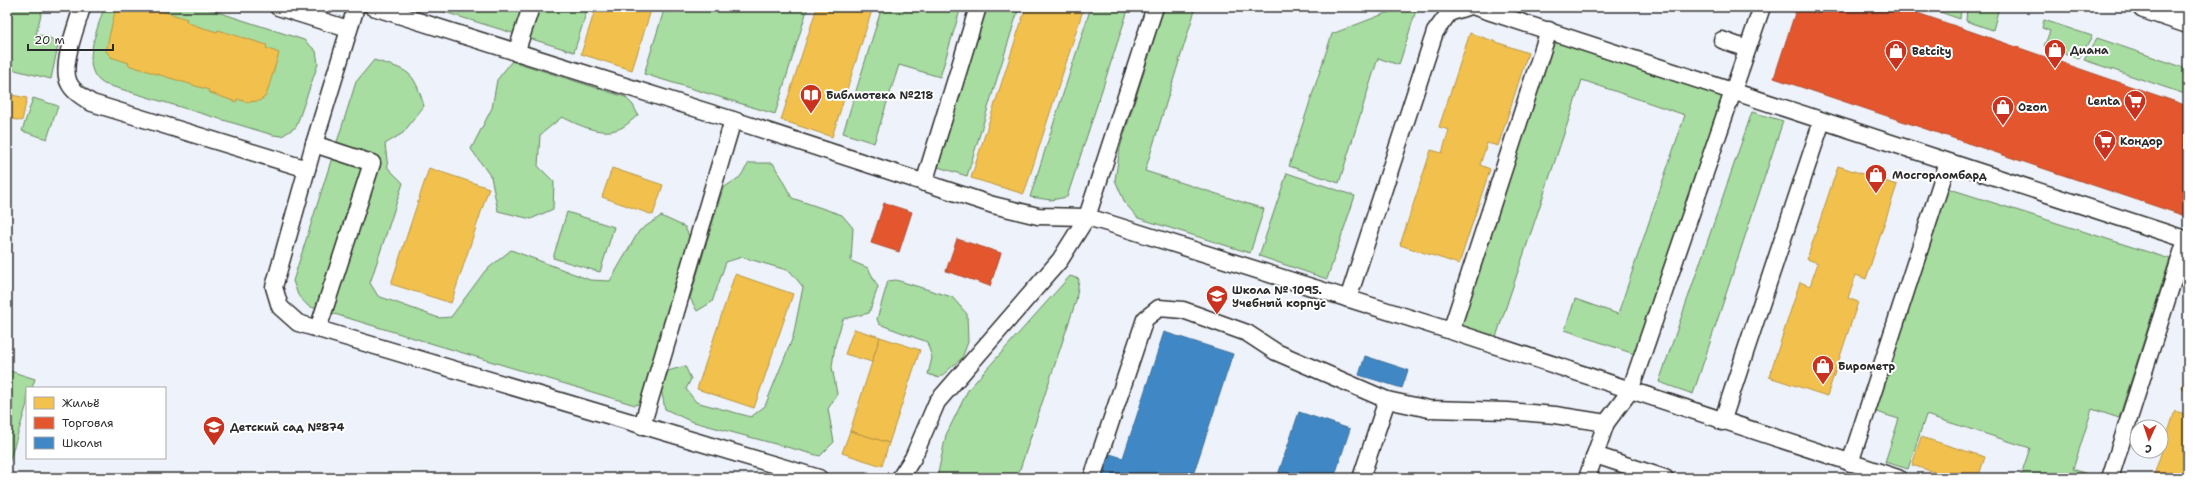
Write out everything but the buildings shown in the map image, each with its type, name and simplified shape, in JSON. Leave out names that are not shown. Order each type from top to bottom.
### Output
[{"type":"main road","points":[[2144,7],[2188,22]]},
{"type":"lane","points":[[82,7],[70,47],[66,73],[69,84],[84,98],[92,103],[307,169]]},
{"type":"lane","points":[[278,7],[348,29]]},
{"type":"lane","points":[[356,7],[348,29],[314,144],[274,287],[280,307],[298,323],[808,477]]},
{"type":"lane","points":[[373,7],[733,120],[992,205],[1038,216],[1086,217],[1348,298],[1722,422],[1898,478]]},
{"type":"lane","points":[[516,53],[531,7]]},
{"type":"lane","points":[[924,183],[978,7]]},
{"type":"lane","points":[[900,478],[913,458],[937,402],[1060,260],[1086,217],[1155,7]]},
{"type":"lane","points":[[1348,298],[1435,32],[1450,13],[1467,7]]},
{"type":"lane","points":[[1475,7],[2187,240],[2110,478]]},
{"type":"lane","points":[[1587,478],[1606,423],[1630,391],[1732,90],[1762,7]]},
{"type":"lane","points":[[1450,331],[1549,30]]},
{"type":"lane","points":[[1722,40],[1747,49]]},
{"type":"lane","points":[[642,426],[733,120]]},
{"type":"lane","points":[[1722,422],[1822,121]]},
{"type":"lane","points":[[314,144],[372,163],[318,329]]},
{"type":"lane","points":[[1850,462],[1948,162]]},
{"type":"lane","points":[[1092,478],[1145,319],[1159,308],[1183,310],[1247,333],[1276,352],[1387,400],[1429,409],[1555,414],[1606,423]]},
{"type":"lane","points":[[1361,478],[1387,400]]},
{"type":"lane","points":[[1595,455],[1665,478]]},
{"type":"green space","points":[[7,7],[43,7],[36,34],[59,41],[51,79],[7,68]]},
{"type":"green space","points":[[104,7],[202,7],[304,40],[316,51],[318,64],[296,127],[282,136],[273,135],[104,84],[96,77],[92,69],[91,59],[92,48]]},
{"type":"green space","points":[[428,7],[588,7],[574,52]]},
{"type":"green space","points":[[665,7],[808,7],[775,114],[644,74]]},
{"type":"green space","points":[[882,7],[961,7],[940,77],[899,65],[874,143],[843,133]]},
{"type":"green space","points":[[986,7],[1019,7],[967,176],[938,167]]},
{"type":"green space","points":[[1091,7],[1129,7],[1067,197],[1051,200],[1030,197]]},
{"type":"green space","points":[[1164,7],[1185,7],[1195,10],[1145,171],[1264,209],[1250,253],[1138,218],[1125,203],[1115,180],[1120,148]]},
{"type":"green space","points":[[1402,7],[1417,7],[1399,65],[1378,58],[1339,183],[1289,166],[1332,34]]},
{"type":"green space","points":[[1926,7],[1961,7],[1960,19]]},
{"type":"green space","points":[[1967,7],[1999,7],[1993,30],[1966,21]]},
{"type":"green space","points":[[2044,20],[2092,36],[2079,59],[2044,47],[2050,31],[2042,28]]},
{"type":"green space","points":[[2097,38],[2188,69],[2188,95],[2084,60]]},
{"type":"green space","points":[[1553,39],[1723,95],[1634,354],[1565,330],[1575,299],[1618,314],[1685,115],[1582,80],[1495,340],[1458,328]]},
{"type":"green space","points":[[374,60],[408,73],[413,78],[424,106],[403,133],[385,144],[388,168],[403,183],[370,283],[378,296],[439,318],[451,317],[485,271],[511,250],[590,280],[610,281],[639,231],[661,216],[685,227],[691,241],[640,403],[635,405],[308,306],[298,295],[293,281],[356,82]]},
{"type":"green space","points":[[512,61],[625,97],[633,105],[638,115],[623,127],[607,131],[599,131],[583,127],[562,117],[540,135],[538,166],[554,182],[553,209],[531,219],[498,211],[491,177],[471,149],[492,108],[497,80]]},
{"type":"green space","points":[[33,98],[58,106],[47,139],[22,131]]},
{"type":"green space","points":[[1752,112],[1783,121],[1693,394],[1659,382]]},
{"type":"green space","points":[[749,163],[773,163],[792,198],[842,215],[853,228],[851,261],[868,268],[878,287],[869,313],[843,319],[835,345],[832,367],[837,394],[828,409],[834,442],[820,456],[690,421],[665,409],[661,389],[668,371],[685,366],[691,379],[686,389],[696,402],[751,417],[765,406],[793,337],[803,287],[790,271],[742,257],[726,262],[712,302],[697,311],[690,298],[723,188],[740,177]]},
{"type":"green space","points":[[1287,173],[1355,196],[1327,279],[1259,256]]},
{"type":"green space","points":[[1947,188],[2170,259],[2119,418],[2092,409],[2073,469],[2098,478],[2020,478],[2030,448],[1926,415],[1908,469],[1885,462],[1899,419],[1876,412]]},
{"type":"green space","points":[[567,212],[614,227],[600,272],[553,258]]},
{"type":"green space","points":[[1070,276],[1079,279],[1076,301],[1017,478],[937,478],[946,435],[968,390]]},
{"type":"green space","points":[[896,280],[952,297],[967,314],[968,342],[962,358],[939,378],[928,374],[932,358],[927,342],[879,324],[877,319],[888,281]]},
{"type":"green space","points":[[7,370],[35,379],[32,387],[26,387],[26,407],[7,469]]},
{"type":"place","name":"Betcity","points":[[1896,70]]},
{"type":"place","name":"Диана","points":[[2055,70]]},
{"type":"place","name":"Библиотека №218","points":[[811,114]]},
{"type":"place","name":"Lenta","points":[[2135,120]]},
{"type":"place","name":"Ozon","points":[[2003,126]]},
{"type":"place","name":"Кондор","points":[[2105,160]]},
{"type":"place","name":"Мосгорломбард","points":[[1876,194]]},
{"type":"place","name":"Школа № 1095. Учебный корпус","points":[[1217,316]]},
{"type":"place","name":"Бирометр","points":[[1823,386]]},
{"type":"place","name":"Детский сад №874","points":[[214,446]]}]
